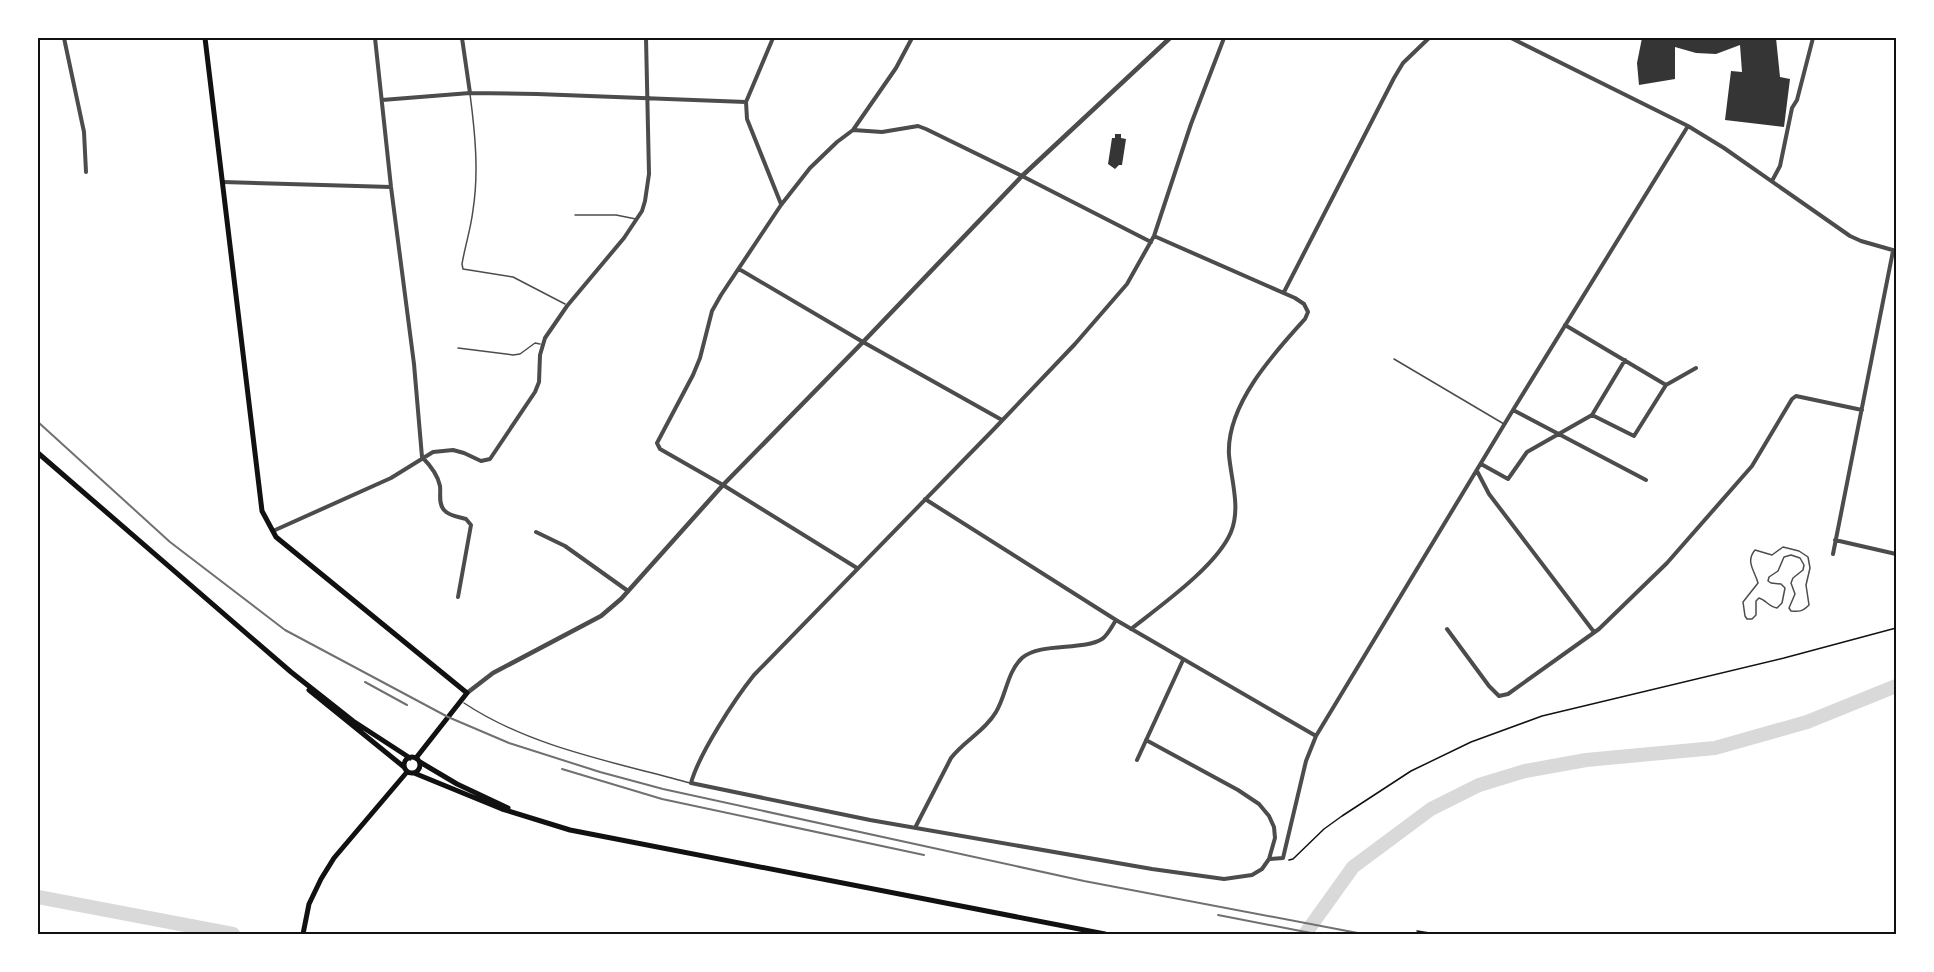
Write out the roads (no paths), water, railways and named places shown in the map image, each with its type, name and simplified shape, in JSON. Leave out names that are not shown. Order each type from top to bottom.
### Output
[{"type":"main road","points":[[205,38],[257,485],[262,511],[272,531],[283,543],[467,693],[415,760],[405,762],[406,769],[327,869],[314,892],[303,934]]},
{"type":"main road","points":[[38,453],[350,725],[414,773],[518,813],[570,830],[1105,934]]},
{"type":"main road","points":[[291,672],[353,721],[415,760],[457,784],[518,813]]},
{"type":"main road","points":[[414,773],[419,769],[415,760]]},
{"type":"street","points":[[64,38],[84,132],[86,172]]},
{"type":"street","points":[[375,38],[390,187],[414,363],[422,457],[431,467],[439,483],[441,505],[444,510],[452,516],[470,522],[458,597]]},
{"type":"street","points":[[462,38],[470,93]]},
{"type":"street","points":[[272,531],[391,478],[422,457],[434,452],[453,450],[481,461],[490,459],[535,392],[539,382],[542,344],[567,306],[610,256],[637,219],[645,201],[649,174],[646,38]]},
{"type":"street","points":[[773,38],[746,102],[747,119],[781,205]]},
{"type":"street","points":[[857,568],[660,449],[657,443],[693,375],[700,358],[712,311],[739,268],[781,205],[810,168],[853,130],[896,68],[912,38]]},
{"type":"street","points":[[467,693],[493,673],[601,616],[628,591],[723,485],[1022,176],[1167,38]]},
{"type":"street","points":[[1146,740],[1238,790],[1259,804],[1269,816],[1274,827],[1275,838],[1269,859],[1262,869],[1252,875],[1224,879],[1152,869],[870,820],[691,783],[700,761],[744,688],[1118,296],[1154,236],[1191,124],[1224,38]]},
{"type":"street","points":[[1284,292],[1394,78],[1403,63],[1429,38]]},
{"type":"street","points":[[1511,38],[1688,126],[1724,148],[1850,236],[1894,251],[1833,554]]},
{"type":"street","points":[[1772,181],[1780,166],[1792,108],[1797,100],[1813,38]]},
{"type":"street","points":[[382,100],[470,93],[746,102]]},
{"type":"street","points":[[853,130],[882,132],[918,126],[1151,242]]},
{"type":"street","points":[[1269,859],[1285,859],[1306,761],[1316,736],[1688,126]]},
{"type":"street","points":[[223,182],[390,187]]},
{"type":"street","points":[[1131,629],[1181,589],[1215,554],[1231,533],[1236,513],[1229,451],[1233,426],[1240,408],[1269,360],[1305,319],[1308,312],[1304,304],[1284,292],[1154,236]]},
{"type":"street","points":[[739,268],[863,342],[1002,420]]},
{"type":"street","points":[[1565,325],[1666,385]]},
{"type":"street","points":[[1480,464],[1508,479],[1527,452],[1592,415],[1624,360]]},
{"type":"street","points":[[1592,415],[1634,436],[1666,385],[1696,368]]},
{"type":"street","points":[[1447,629],[1489,686],[1499,696],[1508,694],[1594,632],[1622,608],[1667,562],[1752,466],[1792,399],[1796,396],[1862,410]]},
{"type":"street","points":[[1513,410],[1646,480]]},
{"type":"street","points":[[1476,471],[1489,494],[1594,632]]},
{"type":"street","points":[[925,499],[1116,620],[1316,736]]},
{"type":"street","points":[[536,532],[565,546],[628,591]]},
{"type":"street","points":[[1835,540],[1896,554]]},
{"type":"street","points":[[916,827],[951,758],[995,714],[1015,666],[1023,657],[1038,651],[1093,642],[1102,638],[1116,620]]},
{"type":"street","points":[[1137,759],[1183,660]]},
{"type":"lane","points":[[470,93],[474,126],[475,190],[463,268],[513,277],[567,306]]},
{"type":"lane","points":[[575,215],[616,215],[637,219]]},
{"type":"lane","points":[[458,348],[513,355],[520,354],[535,344],[542,344]]},
{"type":"lane","points":[[1394,359],[1505,424]]},
{"type":"lane","points":[[1783,547],[1799,550],[1808,557],[1810,568],[1806,585],[1809,605],[1797,612],[1789,608],[1795,594],[1791,583],[1793,578],[1803,570],[1804,565],[1800,558],[1791,555],[1781,560],[1780,567],[1769,577],[1768,581],[1781,584],[1785,588],[1782,603],[1772,608],[1759,598],[1756,601],[1756,615],[1752,619],[1747,619],[1744,616],[1743,602],[1758,583],[1751,568],[1752,553],[1755,550],[1772,555],[1783,547]]},
{"type":"lane","points":[[461,701],[506,726],[568,750],[691,783]]},
{"type":"waterway","points":[[1305,934],[1353,867],[1431,809],[1479,785],[1525,771],[1586,760],[1715,748],[1807,722],[1896,686]]},
{"type":"waterway","points":[[38,897],[233,934]]},
{"type":"railway","points":[[38,422],[170,542],[285,630],[448,717],[509,743],[663,789],[1084,881],[1363,934]]},
{"type":"railway","points":[[365,682],[407,705]]},
{"type":"railway","points":[[562,769],[662,799],[924,855]]},
{"type":"railway","points":[[1218,915],[1316,934]]}]
